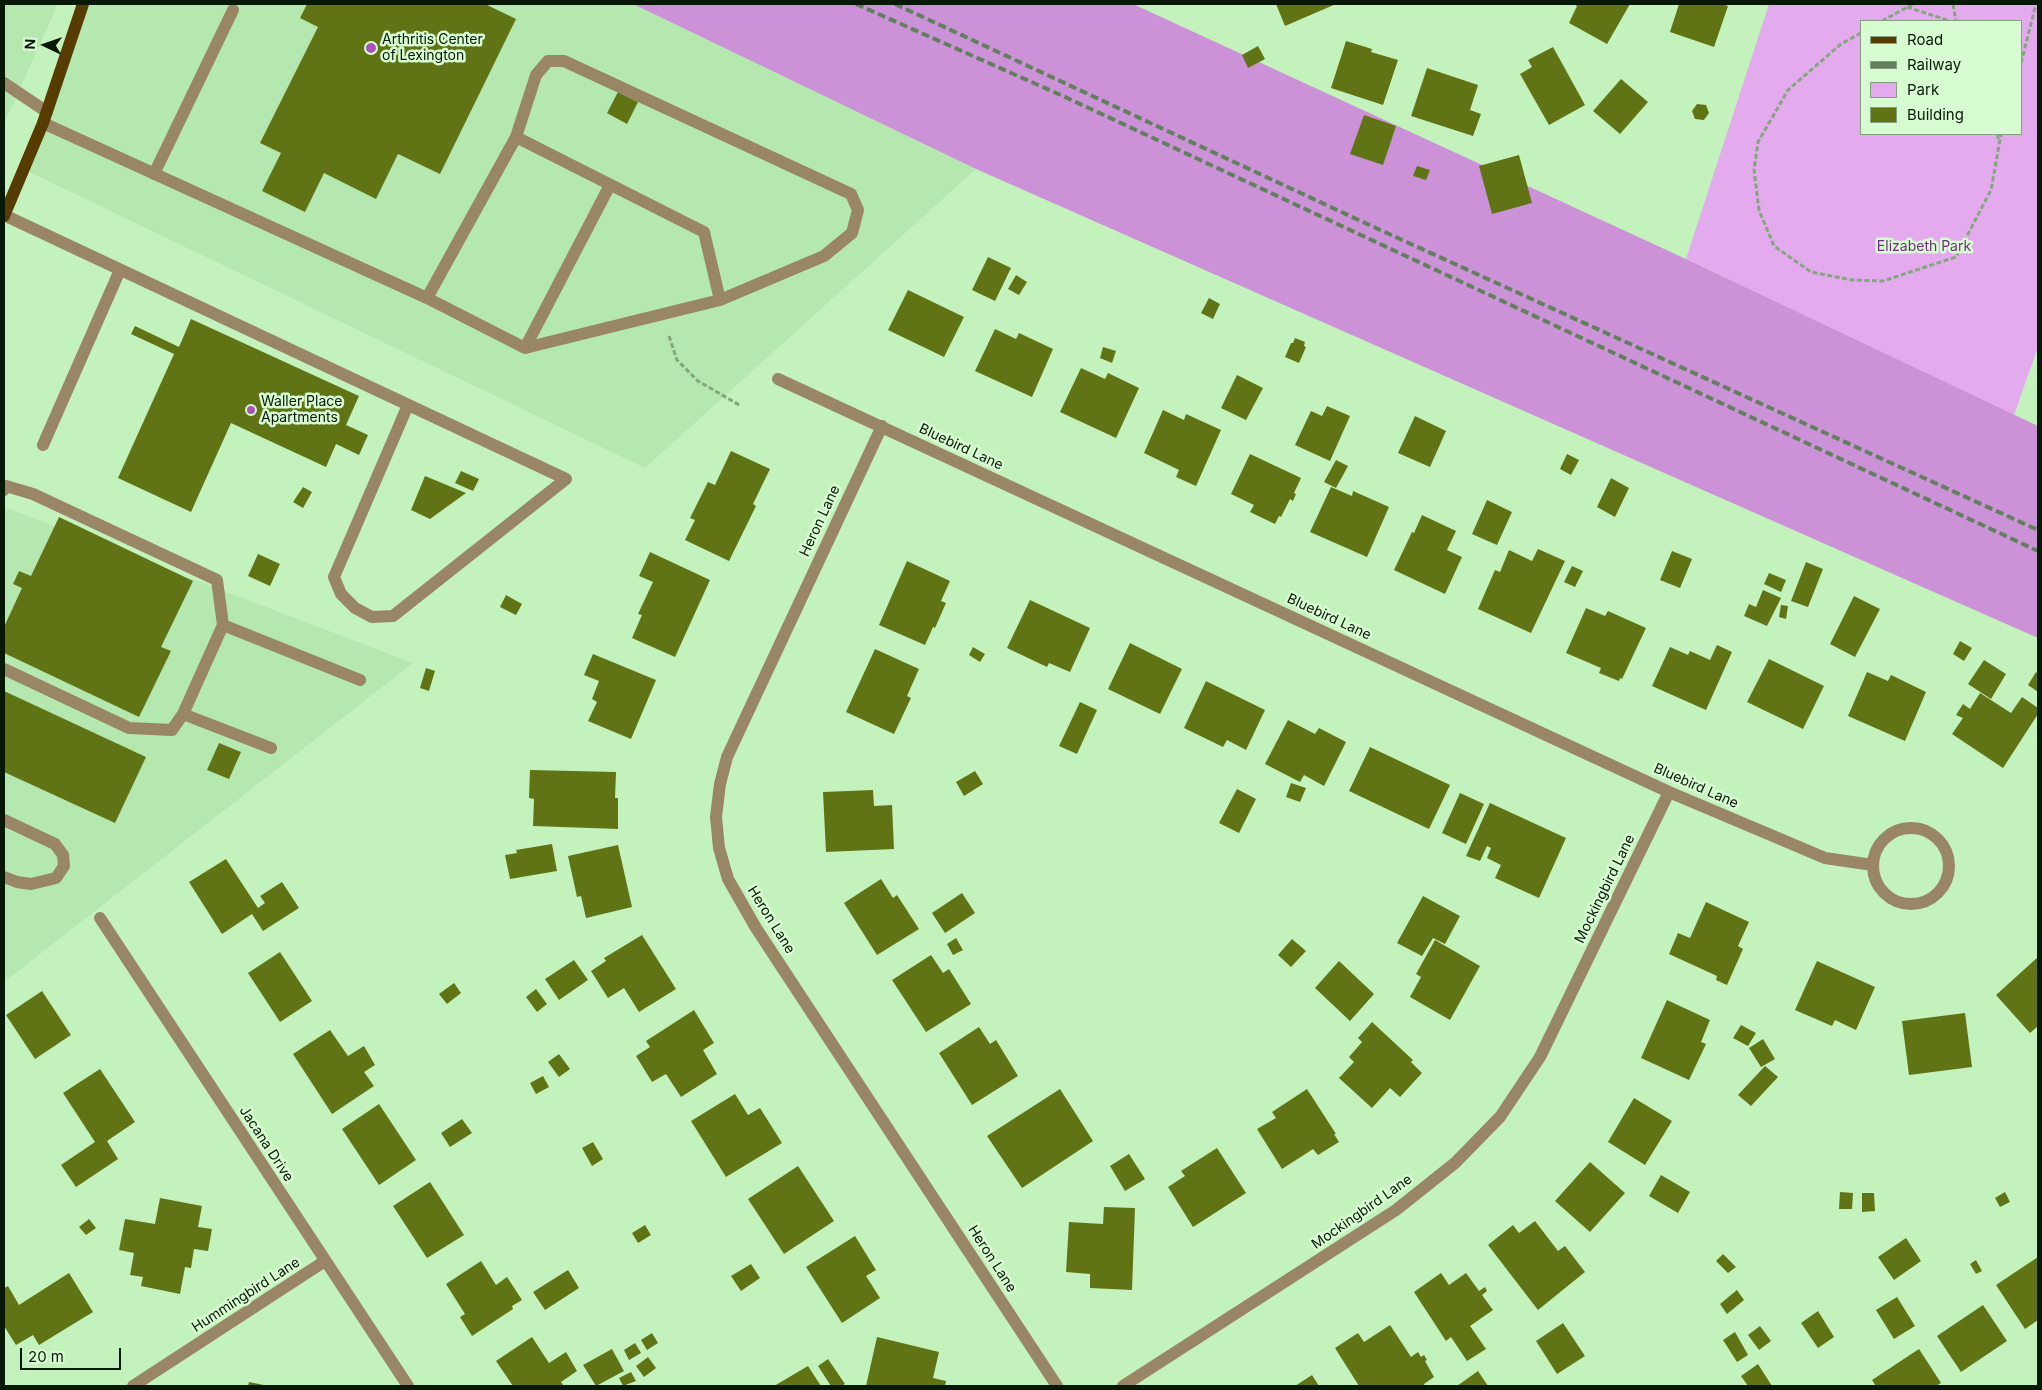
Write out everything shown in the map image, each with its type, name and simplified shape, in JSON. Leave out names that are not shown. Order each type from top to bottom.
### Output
[{"type":"main road","points":[[4,216],[45,117],[83,4]]},
{"type":"street","points":[[154,174],[233,10]]},
{"type":"street","points":[[4,83],[45,117],[154,174],[427,298],[525,348],[720,300],[824,256],[852,233],[858,210],[851,194],[564,61],[548,61],[536,75],[516,137],[427,298]]},
{"type":"street","points":[[516,137],[704,232],[720,300]]},
{"type":"street","points":[[525,348],[610,185]]},
{"type":"street","points":[[4,216],[120,270],[566,479],[393,616],[372,617],[355,608],[342,594],[334,576],[408,405]]},
{"type":"street","points":[[43,445],[120,270]]},
{"type":"street","name":"Bluebird Lane","points":[[778,379],[1669,792],[1825,858],[1873,865]]},
{"type":"street","name":"Heron Lane","points":[[882,426],[727,757],[720,784],[716,817],[719,848],[728,879],[756,928],[1057,1386]]},
{"type":"street","points":[[4,490],[6,486],[33,494],[217,580],[223,625],[183,714],[172,730],[129,728],[4,669]]},
{"type":"street","points":[[223,625],[360,680]]},
{"type":"street","points":[[183,714],[271,748]]},
{"type":"street","name":"Mockingbird Lane","points":[[1123,1386],[1396,1210],[1455,1163],[1500,1117],[1540,1056],[1669,792]]},
{"type":"street","points":[[4,820],[55,844],[64,855],[64,866],[56,878],[31,884],[17,882],[4,877]]},
{"type":"street","points":[[1913,828],[1936,836],[1944,846],[1948,857],[1949,869],[1943,887],[1929,900],[1916,905],[1903,904],[1891,899],[1880,890],[1874,878],[1873,865],[1875,853],[1881,842],[1890,834],[1901,829],[1913,828]]},
{"type":"street","name":"Jacana Drive","points":[[100,918],[408,1386]]},
{"type":"street","name":"Hummingbird Lane","points":[[133,1386],[325,1261]]},
{"type":"path","points":[[1884,20],[1913,4]]},
{"type":"path","points":[[1953,4],[1956,20]]},
{"type":"path","points":[[2022,59],[2036,4]]},
{"type":"path","points":[[1907,7],[1947,20]]},
{"type":"path","points":[[1860,34],[1841,44],[1788,90],[1758,142],[1754,170],[1759,210],[1774,246],[1811,272],[1852,280],[1883,281],[1956,257],[1991,190],[2001,135]]},
{"type":"path","points":[[1998,135],[1998,145]]},
{"type":"path","points":[[677,360],[698,381],[741,406]]},
{"type":"shaded area","points":[[4,4],[58,4],[4,124]]},
{"type":"shaded area","points":[[81,4],[633,4],[976,169],[645,468],[23,169]]},
{"type":"shaded area","points":[[633,4],[1133,4],[1686,259],[2038,426],[2038,638],[976,169]]},
{"type":"shaded area","points":[[4,507],[413,663],[4,982]]},
{"type":"green space","name":"Elizabeth Park","points":[[1769,4],[2038,4],[2038,347],[2014,415],[1686,259]]},
{"type":"building","points":[[307,4],[485,4],[516,19],[440,174],[398,154],[376,199],[324,173],[305,212],[262,191],[281,153],[260,143],[318,27],[300,18]]},
{"type":"building","points":[[1276,4],[1336,4],[1285,26]]},
{"type":"building","points":[[1573,4],[1630,4],[1607,44],[1569,23],[1577,6]]},
{"type":"building","points":[[1679,4],[1722,4],[1728,6],[1714,47],[1670,32]]},
{"type":"building","points":[[1346,41],[1372,49],[1371,52],[1398,60],[1383,105],[1331,88]]},
{"type":"building","points":[[1258,46],[1265,59],[1248,68],[1242,55]]},
{"type":"building","points":[[1553,47],[1585,105],[1549,125],[1520,74],[1532,67],[1528,60]]},
{"type":"building","points":[[1427,68],[1478,85],[1470,110],[1481,114],[1473,136],[1411,116]]},
{"type":"building","points":[[1621,79],[1648,102],[1620,134],[1593,111]]},
{"type":"building","points":[[618,92],[638,102],[627,124],[607,113]]},
{"type":"building","points":[[1697,104],[1706,105],[1709,113],[1704,120],[1695,119],[1692,111]]},
{"type":"building","points":[[1364,115],[1396,126],[1383,165],[1350,154]]},
{"type":"building","points":[[1519,155],[1532,203],[1492,214],[1479,166]]},
{"type":"building","points":[[1417,166],[1430,170],[1426,180],[1413,176]]},
{"type":"building","points":[[988,257],[1011,268],[995,301],[972,290]]},
{"type":"building","points":[[1016,275],[1027,282],[1019,295],[1008,289]]},
{"type":"building","points":[[908,290],[964,317],[944,357],[888,330]]},
{"type":"building","points":[[1209,298],[1220,304],[1213,319],[1201,313]]},
{"type":"building","name":"Waller Place Apartments","points":[[191,319],[359,396],[346,425],[368,435],[359,455],[336,444],[326,467],[231,423],[191,512],[118,478],[174,354],[131,334],[135,326],[179,347]]},
{"type":"building","points":[[995,329],[1016,339],[1019,333],[1053,349],[1032,397],[975,371]]},
{"type":"building","points":[[1295,338],[1305,342],[1304,346],[1306,347],[1299,363],[1285,357]]},
{"type":"building","points":[[1103,347],[1116,351],[1112,363],[1100,358]]},
{"type":"building","points":[[1081,368],[1105,379],[1108,373],[1139,388],[1116,438],[1060,412]]},
{"type":"building","points":[[1237,375],[1263,388],[1246,420],[1221,408]]},
{"type":"building","points":[[1327,406],[1350,416],[1330,461],[1295,445],[1311,411],[1322,416]]},
{"type":"building","points":[[1163,410],[1184,420],[1186,414],[1221,430],[1196,486],[1176,477],[1179,470],[1144,453]]},
{"type":"building","points":[[1415,416],[1446,431],[1430,467],[1398,453]]},
{"type":"building","points":[[731,451],[770,469],[753,504],[756,506],[729,561],[685,540],[695,520],[690,518],[708,482],[715,485]]},
{"type":"building","points":[[1250,454],[1301,478],[1294,493],[1296,494],[1293,501],[1290,499],[1281,517],[1279,516],[1275,524],[1250,512],[1254,505],[1231,494]]},
{"type":"building","points":[[1567,454],[1579,460],[1571,475],[1560,469]]},
{"type":"building","points":[[1336,460],[1348,466],[1336,488],[1324,482]]},
{"type":"building","points":[[461,471],[479,479],[473,491],[455,483]]},
{"type":"building","points":[[425,476],[466,493],[430,519],[411,510]]},
{"type":"building","points":[[1611,478],[1629,488],[1615,517],[1597,507]]},
{"type":"building","points":[[303,487],[312,492],[303,508],[293,502]]},
{"type":"building","points":[[1331,487],[1352,496],[1353,491],[1389,507],[1367,557],[1310,532]]},
{"type":"building","points":[[1487,500],[1512,512],[1497,545],[1472,534]]},
{"type":"building","points":[[1422,515],[1456,531],[1447,550],[1462,557],[1445,594],[1394,570]]},
{"type":"building","points":[[59,517],[193,581],[161,647],[171,651],[139,717],[4,653],[4,627],[22,588],[13,584],[19,571],[31,576]]},
{"type":"building","points":[[1538,549],[1565,561],[1531,633],[1478,609],[1495,570],[1500,572],[1509,550],[1532,561]]},
{"type":"building","points":[[1672,551],[1692,559],[1680,588],[1660,580]]},
{"type":"building","points":[[650,552],[710,580],[675,657],[632,638],[642,615],[638,614],[653,582],[639,576]]},
{"type":"building","points":[[258,554],[280,564],[270,586],[248,576]]},
{"type":"building","points":[[907,561],[950,581],[941,601],[946,603],[925,645],[879,625]]},
{"type":"building","points":[[1806,562],[1823,569],[1808,607],[1791,601]]},
{"type":"building","points":[[1572,566],[1583,571],[1575,587],[1564,582]]},
{"type":"building","points":[[1769,573],[1786,580],[1781,592],[1764,584]]},
{"type":"building","points":[[1763,590],[1781,598],[1767,626],[1744,616],[1749,604],[1756,607]]},
{"type":"building","points":[[506,595],[522,604],[516,615],[500,607]]},
{"type":"building","points":[[1854,596],[1880,609],[1855,657],[1830,644]]},
{"type":"building","points":[[1030,600],[1090,628],[1070,672],[1049,663],[1047,667],[1007,648]]},
{"type":"building","points":[[1781,605],[1788,606],[1786,619],[1779,617]]},
{"type":"building","points":[[1586,608],[1605,616],[1608,611],[1646,628],[1622,679],[1620,678],[1619,681],[1599,673],[1601,668],[1566,653]]},
{"type":"building","points":[[1960,641],[1972,648],[1964,661],[1953,654]]},
{"type":"building","points":[[1130,643],[1182,669],[1160,714],[1108,689]]},
{"type":"building","points":[[1717,645],[1732,652],[1706,710],[1652,686],[1670,647],[1688,655],[1690,651],[1710,660]]},
{"type":"building","points":[[973,647],[985,654],[980,662],[969,655]]},
{"type":"building","points":[[875,649],[919,669],[907,696],[911,698],[894,734],[846,712]]},
{"type":"building","points":[[593,654],[656,680],[631,739],[588,721],[597,702],[592,699],[599,681],[584,675]]},
{"type":"building","points":[[1769,659],[1824,686],[1803,729],[1747,702]]},
{"type":"building","points":[[1984,660],[2006,674],[1991,699],[1968,684]]},
{"type":"building","points":[[426,668],[435,671],[429,691],[420,688]]},
{"type":"building","points":[[1867,672],[1888,681],[1891,675],[1926,692],[1905,741],[1848,716]]},
{"type":"building","points":[[2036,672],[2038,674],[2038,692],[2028,685]]},
{"type":"building","points":[[1206,681],[1265,710],[1246,750],[1227,740],[1223,747],[1184,728]]},
{"type":"building","points":[[4,691],[146,757],[115,823],[4,772]]},
{"type":"building","points":[[1980,693],[2011,713],[2022,697],[2038,708],[2038,714],[2003,768],[1952,734],[1963,718],[1956,715],[1963,704],[1970,709]]},
{"type":"building","points":[[1080,702],[1097,710],[1077,754],[1059,746]]},
{"type":"building","points":[[1288,720],[1315,734],[1319,728],[1346,742],[1324,786],[1304,775],[1300,782],[1265,764]]},
{"type":"building","points":[[219,743],[241,752],[229,779],[207,770]]},
{"type":"building","points":[[1370,747],[1450,785],[1429,829],[1349,791]]},
{"type":"building","points":[[530,770],[616,772],[615,798],[618,798],[618,829],[533,826],[534,799],[529,798]]},
{"type":"building","points":[[975,771],[983,784],[964,796],[956,782]]},
{"type":"building","points":[[1291,783],[1306,788],[1300,802],[1286,797]]},
{"type":"building","points":[[1237,789],[1256,799],[1239,833],[1219,823]]},
{"type":"building","points":[[873,790],[874,806],[892,805],[894,849],[826,852],[823,792]]},
{"type":"building","points":[[1460,793],[1484,804],[1466,844],[1442,833]]},
{"type":"building","points":[[1490,803],[1566,838],[1539,898],[1495,878],[1501,865],[1487,858],[1491,848],[1487,846],[1480,861],[1466,856]]},
{"type":"building","points":[[552,844],[557,871],[510,879],[505,855],[517,853],[516,850]]},
{"type":"building","points":[[618,845],[632,907],[586,918],[581,896],[577,897],[568,856]]},
{"type":"building","points":[[226,859],[258,908],[265,903],[260,896],[282,882],[299,908],[263,931],[252,914],[222,934],[189,882]]},
{"type":"building","points":[[881,879],[893,898],[897,895],[919,929],[877,955],[844,903]]},
{"type":"building","points":[[962,893],[975,913],[945,933],[932,913]]},
{"type":"building","points":[[1423,896],[1460,916],[1445,944],[1433,938],[1422,956],[1397,943]]},
{"type":"building","points":[[1706,902],[1749,922],[1738,946],[1743,949],[1727,985],[1716,980],[1717,976],[1669,954],[1678,933],[1690,938]]},
{"type":"building","points":[[642,935],[676,989],[639,1012],[624,988],[608,998],[591,971],[606,961],[604,958]]},
{"type":"building","points":[[956,938],[963,950],[953,955],[947,944]]},
{"type":"building","points":[[1292,939],[1306,951],[1291,967],[1278,955]]},
{"type":"building","points":[[1435,940],[1480,966],[1450,1020],[1410,997],[1421,977],[1416,974]]},
{"type":"building","points":[[280,952],[312,1001],[280,1022],[248,973]]},
{"type":"building","points":[[931,955],[943,973],[949,969],[971,1004],[926,1032],[892,980]]},
{"type":"building","points":[[2038,957],[2038,1026],[2030,1033],[1996,995]]},
{"type":"building","points":[[574,960],[588,980],[559,1000],[545,979]]},
{"type":"building","points":[[1339,961],[1374,994],[1350,1021],[1315,988]]},
{"type":"building","points":[[1817,961],[1875,987],[1856,1030],[1835,1020],[1832,1026],[1795,1010]]},
{"type":"building","points":[[454,983],[461,993],[447,1004],[439,994]]},
{"type":"building","points":[[536,989],[547,1004],[537,1012],[526,997]]},
{"type":"building","points":[[42,991],[71,1035],[35,1059],[6,1015]]},
{"type":"building","points":[[1667,1000],[1710,1020],[1701,1042],[1706,1044],[1689,1080],[1641,1058]]},
{"type":"building","points":[[694,1010],[714,1043],[703,1050],[717,1074],[681,1097],[666,1074],[652,1082],[636,1056],[650,1047],[646,1041]]},
{"type":"building","points":[[1965,1013],[1972,1067],[1909,1075],[1902,1021]]},
{"type":"building","points":[[1372,1022],[1413,1060],[1411,1062],[1422,1073],[1400,1097],[1390,1088],[1372,1108],[1339,1078],[1354,1062],[1349,1057],[1362,1042],[1358,1038]]},
{"type":"building","points":[[1741,1025],[1756,1033],[1748,1046],[1733,1038]]},
{"type":"building","points":[[979,1027],[990,1044],[996,1040],[1018,1076],[972,1105],[939,1053]]},
{"type":"building","points":[[330,1030],[348,1056],[364,1046],[375,1065],[364,1072],[374,1086],[332,1114],[293,1054]]},
{"type":"building","points":[[1763,1039],[1775,1059],[1761,1067],[1749,1048]]},
{"type":"building","points":[[559,1054],[570,1069],[559,1077],[548,1062]]},
{"type":"building","points":[[1765,1066],[1778,1077],[1751,1106],[1738,1095]]},
{"type":"building","points":[[100,1069],[135,1122],[107,1141],[118,1159],[76,1187],[61,1165],[95,1142],[63,1093]]},
{"type":"building","points":[[543,1076],[549,1087],[536,1094],[530,1083]]},
{"type":"building","points":[[1060,1089],[1093,1141],[1022,1188],[987,1136]]},
{"type":"building","points":[[1307,1089],[1336,1134],[1334,1134],[1339,1142],[1318,1155],[1313,1149],[1282,1169],[1257,1129],[1276,1118],[1272,1112]]},
{"type":"building","points":[[735,1094],[748,1115],[760,1108],[782,1143],[726,1177],[691,1121]]},
{"type":"building","points":[[1634,1098],[1672,1121],[1645,1165],[1608,1142]]},
{"type":"building","points":[[379,1104],[416,1160],[379,1185],[342,1129]]},
{"type":"building","points":[[462,1119],[472,1133],[450,1147],[441,1133]]},
{"type":"building","points":[[593,1142],[603,1159],[592,1166],[582,1148]]},
{"type":"building","points":[[1217,1148],[1246,1193],[1193,1227],[1168,1187],[1185,1176],[1181,1171]]},
{"type":"building","points":[[1129,1154],[1145,1179],[1125,1191],[1110,1166]]},
{"type":"building","points":[[1590,1162],[1625,1193],[1590,1232],[1555,1201]]},
{"type":"building","points":[[798,1166],[834,1221],[784,1254],[748,1199]]},
{"type":"building","points":[[1661,1175],[1690,1192],[1678,1213],[1649,1196]]},
{"type":"building","points":[[430,1182],[464,1235],[427,1258],[393,1206]]},
{"type":"building","points":[[1840,1192],[1853,1193],[1852,1209],[1839,1209]]},
{"type":"building","points":[[2005,1192],[2010,1202],[2000,1207],[1995,1198]]},
{"type":"building","points":[[1862,1193],[1874,1193],[1875,1211],[1862,1212]]},
{"type":"building","points":[[160,1198],[202,1206],[198,1227],[212,1229],[208,1251],[194,1249],[191,1268],[185,1267],[180,1294],[141,1286],[143,1277],[130,1275],[134,1253],[119,1250],[125,1219],[155,1224]]},
{"type":"building","points":[[1104,1207],[1135,1208],[1132,1290],[1090,1288],[1090,1274],[1066,1272],[1069,1222],[1103,1224]]},
{"type":"building","points":[[89,1219],[96,1228],[86,1235],[79,1227]]},
{"type":"building","points":[[1535,1221],[1558,1251],[1565,1246],[1585,1272],[1538,1310],[1488,1245],[1513,1225],[1519,1233]]},
{"type":"building","points":[[645,1225],[651,1235],[638,1243],[632,1233]]},
{"type":"building","points":[[855,1236],[876,1270],[866,1276],[880,1298],[842,1323],[806,1267]]},
{"type":"building","points":[[1906,1238],[1921,1261],[1894,1280],[1878,1257]]},
{"type":"building","points":[[1723,1254],[1736,1267],[1728,1273],[1716,1261]]},
{"type":"building","points":[[2038,1257],[2038,1320],[2025,1329],[1996,1285]]},
{"type":"building","points":[[1976,1260],[1982,1271],[1976,1274],[1970,1264]]},
{"type":"building","points":[[481,1261],[496,1285],[507,1277],[522,1300],[512,1306],[513,1309],[472,1336],[460,1317],[465,1314],[446,1284]]},
{"type":"building","points":[[751,1264],[760,1278],[741,1291],[731,1276]]},
{"type":"building","points":[[568,1270],[579,1288],[545,1310],[533,1292]]},
{"type":"building","points":[[69,1273],[93,1312],[39,1345],[33,1335],[16,1345],[4,1326],[4,1288],[8,1286],[19,1305]]},
{"type":"building","points":[[1441,1273],[1449,1285],[1466,1273],[1479,1291],[1485,1287],[1487,1291],[1482,1295],[1493,1310],[1470,1326],[1486,1349],[1467,1361],[1451,1337],[1446,1341],[1414,1292]]},
{"type":"building","points":[[1737,1290],[1744,1300],[1727,1314],[1720,1304]]},
{"type":"building","points":[[1897,1297],[1915,1326],[1894,1339],[1876,1310]]},
{"type":"building","points":[[1983,1305],[2007,1341],[1961,1372],[1937,1336]]},
{"type":"building","points":[[1818,1311],[1834,1337],[1818,1348],[1801,1323]]},
{"type":"building","points":[[1563,1323],[1585,1356],[1557,1374],[1536,1341]]},
{"type":"building","points":[[1390,1325],[1411,1357],[1418,1352],[1421,1357],[1424,1355],[1427,1360],[1425,1361],[1434,1377],[1424,1384],[1425,1386],[1359,1386],[1335,1348],[1358,1333],[1364,1342]]},
{"type":"building","points":[[1760,1326],[1771,1341],[1759,1350],[1748,1335]]},
{"type":"building","points":[[1735,1332],[1748,1355],[1737,1362],[1723,1340]]},
{"type":"building","points":[[652,1333],[658,1343],[647,1350],[641,1340]]},
{"type":"building","points":[[532,1337],[549,1363],[566,1352],[577,1371],[561,1382],[564,1386],[513,1386],[496,1361]]},
{"type":"building","points":[[877,1337],[939,1352],[933,1378],[946,1381],[945,1386],[866,1386]]},
{"type":"building","points":[[635,1343],[641,1353],[629,1360],[624,1350]]},
{"type":"building","points":[[612,1349],[624,1371],[596,1386],[583,1365]]},
{"type":"building","points":[[1919,1349],[1941,1383],[1936,1386],[1876,1386],[1872,1380]]},
{"type":"building","points":[[648,1357],[656,1368],[644,1377],[636,1366]]},
{"type":"building","points":[[828,1359],[845,1384],[831,1386],[818,1366]]},
{"type":"building","points":[[1758,1364],[1772,1386],[1748,1386],[1741,1376]]},
{"type":"building","points":[[808,1366],[821,1386],[774,1386]]},
{"type":"building","points":[[1478,1371],[1488,1386],[1457,1386]]},
{"type":"building","points":[[631,1372],[636,1381],[623,1386],[619,1378]]},
{"type":"building","points":[[1312,1375],[1319,1386],[1295,1386]]},
{"type":"building","points":[[249,1382],[264,1385],[264,1386],[248,1386]]},
{"type":"railway","points":[[856,4],[1063,96],[2038,551]]},
{"type":"railway","points":[[895,4],[1365,223],[2038,530]]},
{"type":"place","name":"Arthritis Center of Lexington","points":[[371,48]]},
{"type":"place","name":"Waller Place Apartments","points":[[251,410]]}]
